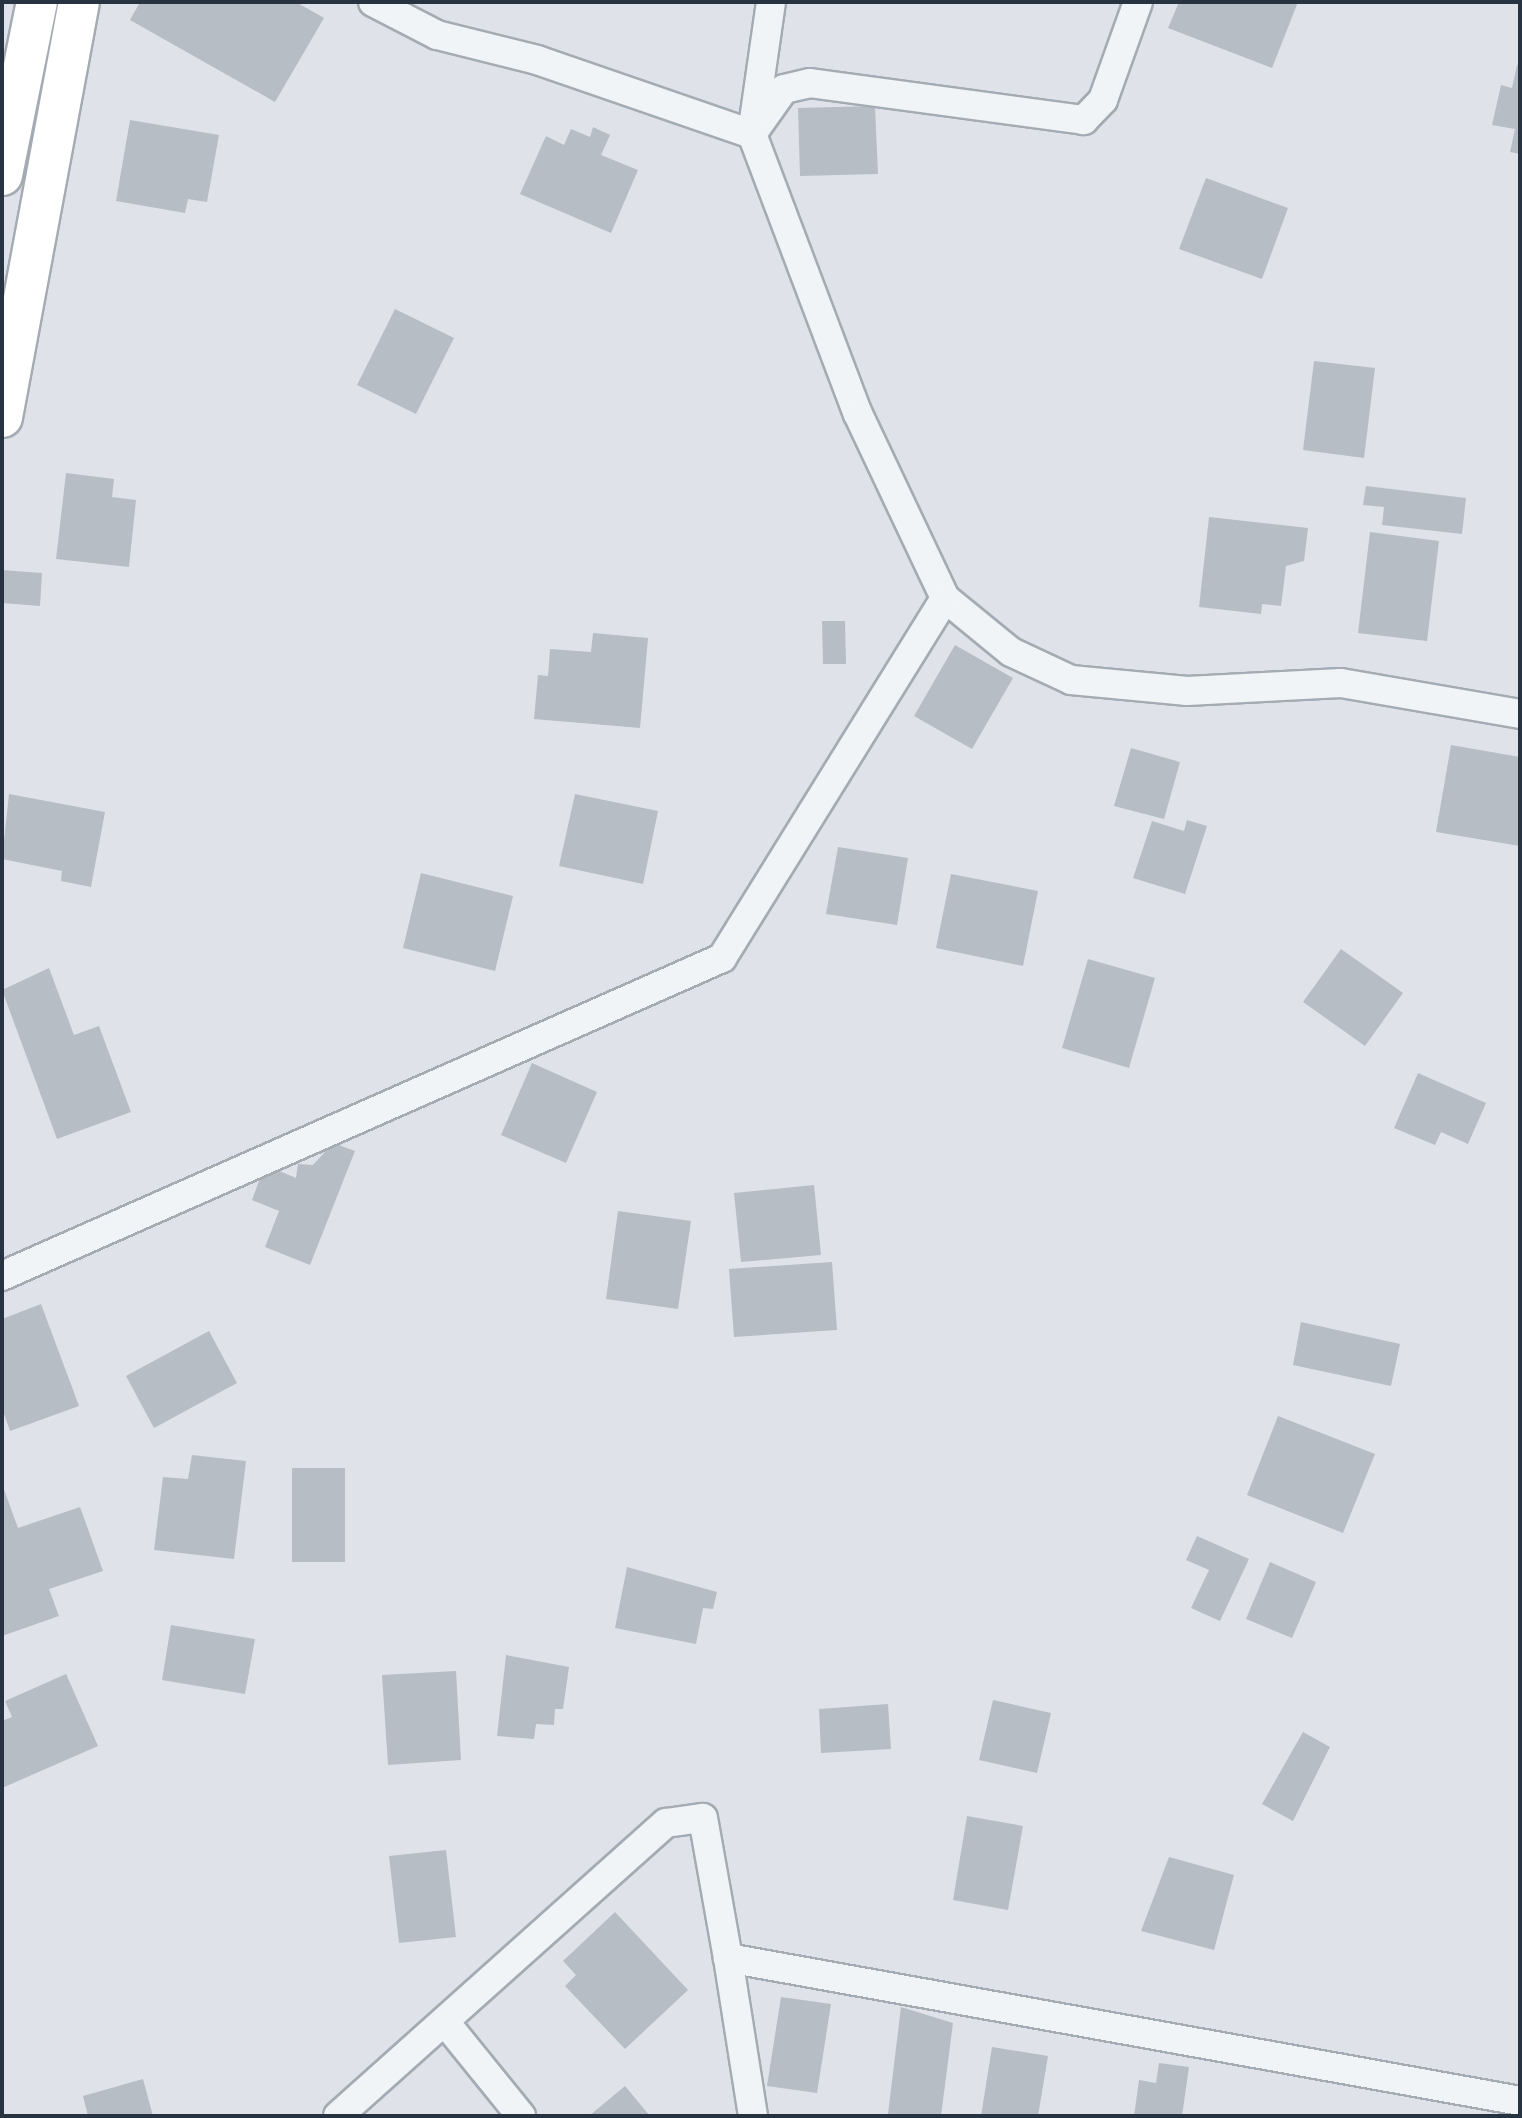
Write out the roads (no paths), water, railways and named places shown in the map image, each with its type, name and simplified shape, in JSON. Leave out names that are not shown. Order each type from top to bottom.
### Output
[{"type":"main road","points":[[2,175],[37,2]]},
{"type":"main road","points":[[2,417],[79,2]]},
{"type":"street","points":[[373,2],[437,35],[537,60],[752,134]]},
{"type":"street","points":[[771,2],[752,134],[858,414],[945,598],[1011,652],[1071,680],[1187,691],[1341,683],[1520,714]]},
{"type":"street","points":[[752,134],[784,89],[810,83],[1084,120],[1103,100],[1138,2]]},
{"type":"street","points":[[2,1276],[722,958],[945,598]]},
{"type":"street","points":[[338,2116],[666,1823],[703,1818],[753,2116]]},
{"type":"street","points":[[728,1958],[1520,2101]]},
{"type":"street","points":[[445,2022],[521,2116]]}]
